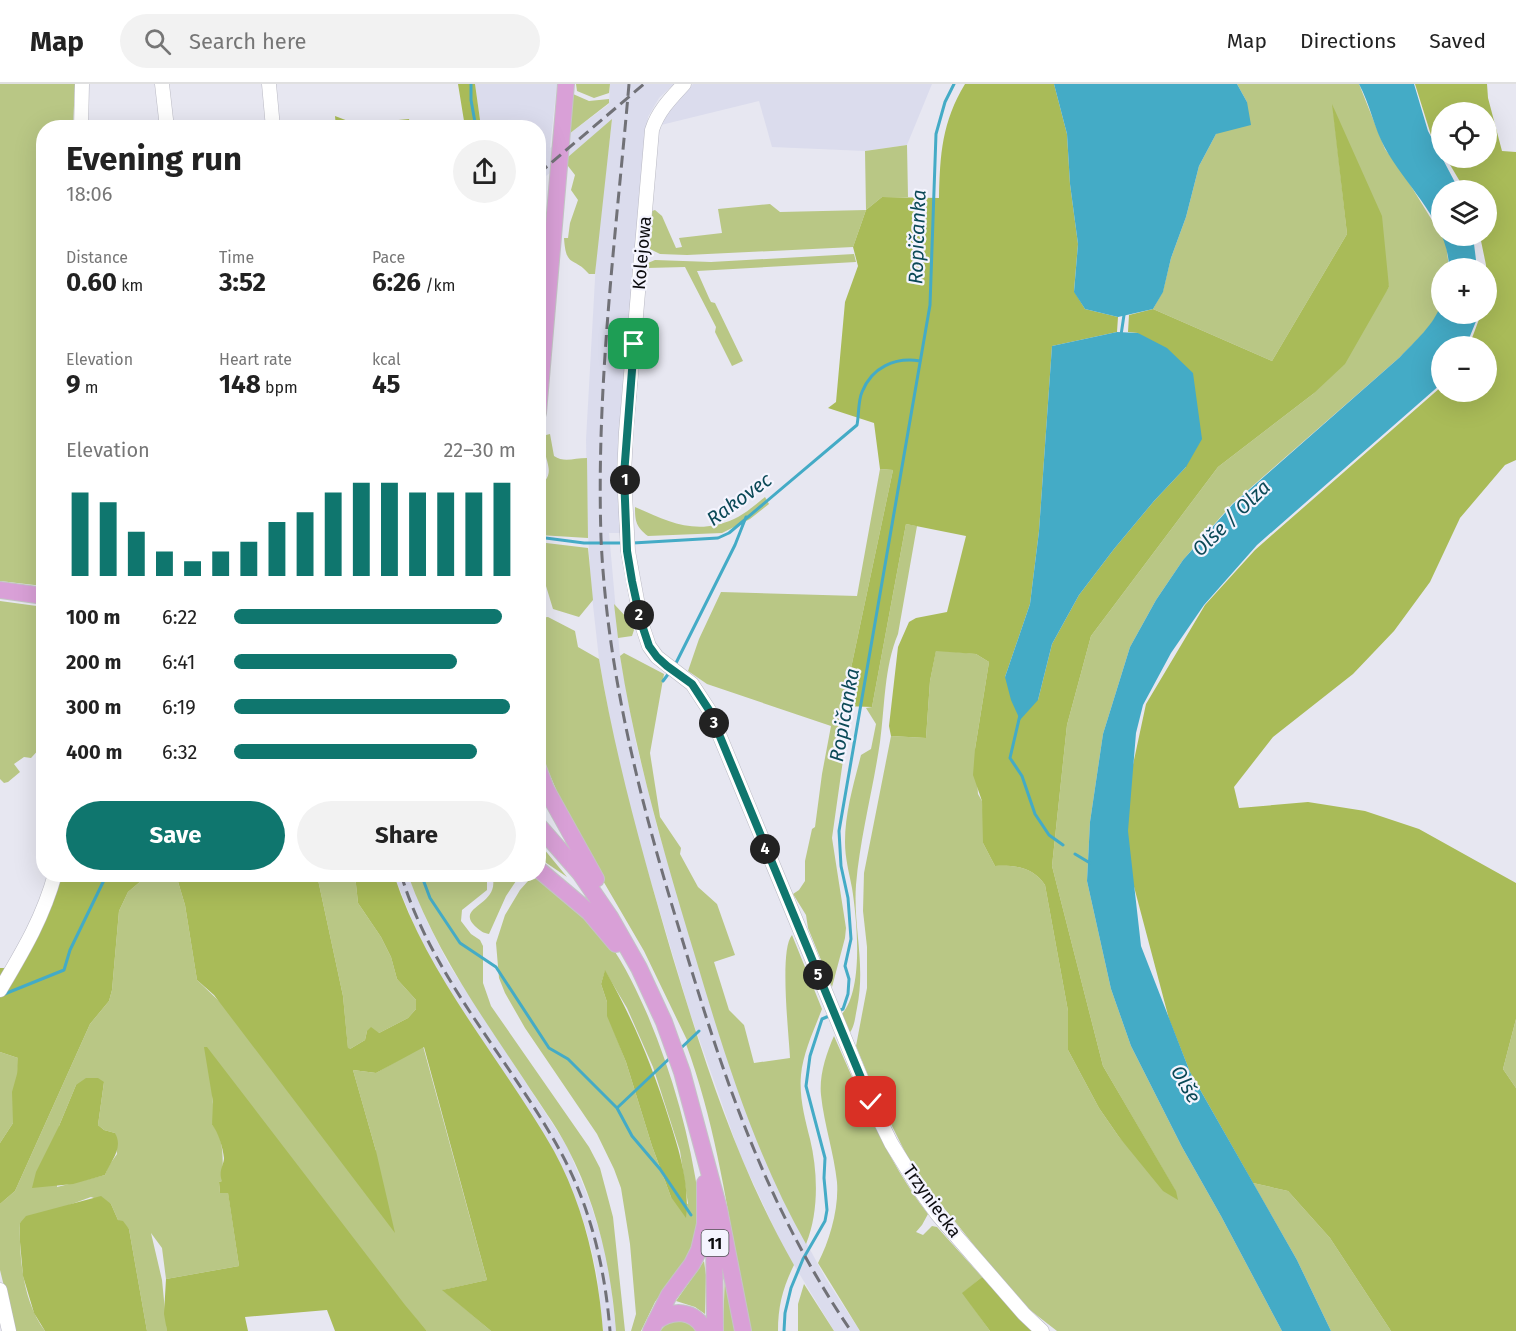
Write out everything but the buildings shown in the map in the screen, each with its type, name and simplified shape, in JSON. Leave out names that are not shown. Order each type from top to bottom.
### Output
[{"type":"main road","points":[[546,314],[566,84]]},
{"type":"main road","points":[[0,590],[36,595]]},
{"type":"main road","points":[[546,789],[576,846],[634,945],[639,968]]},
{"type":"main road","name":"11","points":[[546,834],[580,873],[610,916],[639,968],[677,1056],[704,1155],[713,1210],[716,1266],[715,1331]]},
{"type":"main road","points":[[546,876],[589,912],[622,952],[639,968]]},
{"type":"main road","points":[[653,1326],[669,1295],[692,1264],[699,1250],[705,1224],[704,1155]]},
{"type":"main road","points":[[704,1155],[719,1209],[743,1331]]},
{"type":"main road","points":[[653,1326],[668,1314],[686,1314],[699,1322],[705,1331]]},
{"type":"street","points":[[81,120],[82,84]]},
{"type":"street","points":[[162,84],[166,120]]},
{"type":"street","points":[[269,84],[272,120]]},
{"type":"street","name":"Kolejowa","points":[[684,84],[655,119],[652,130],[626,432],[624,475],[627,551],[641,622],[649,646],[657,657],[692,684],[709,710],[844,1036]]},
{"type":"street","points":[[1,986],[36,928],[47,904],[53,882]]},
{"type":"street","name":"Trzyniecka","points":[[844,1036],[886,1133],[922,1193],[937,1214],[1024,1314],[1042,1331]]},
{"type":"street","points":[[0,1290],[9,1331]]},
{"type":"shaded area","points":[[475,84],[557,84],[550,148],[609,104],[610,84],[674,84],[659,98],[648,117],[619,449],[621,533],[609,533],[620,656],[636,743],[658,830],[730,1067],[786,1205],[826,1279],[860,1331],[834,1331],[783,1247],[740,1155],[690,1013],[637,835],[615,747],[599,659],[591,587],[586,440],[597,243],[612,120],[546,176],[546,120],[480,120]]},
{"type":"shaded area","points":[[693,84],[932,84],[907,145],[865,151],[772,147],[759,101],[661,125],[673,105]]},
{"type":"shaded area","points":[[397,882],[411,882],[448,963],[567,1146],[590,1202],[605,1249],[616,1331],[603,1331],[597,1276],[585,1226],[555,1153],[436,969],[414,925]]},
{"type":"green space","points":[[0,84],[75,84],[73,120],[36,120],[36,585],[0,581]]},
{"type":"green space","points":[[458,84],[475,84],[480,120],[464,120]]},
{"type":"green space","points":[[576,84],[610,84],[609,93],[594,98],[577,91]]},
{"type":"green space","points":[[965,84],[1054,84],[1067,134],[1070,184],[1078,244],[1074,291],[1085,309],[1118,317],[1117,332],[1052,346],[1039,531],[1030,604],[1005,677],[1038,700],[1052,644],[1079,595],[1154,501],[1186,467],[1138,333],[1128,332],[1129,315],[1153,309],[1272,361],[1347,234],[1332,104],[1382,216],[1389,287],[1345,364],[1313,394],[1218,467],[1091,636],[1067,725],[1052,866],[1103,1066],[1176,1191],[1178,1200],[1163,1191],[1119,1137],[1099,1108],[1068,1050],[1068,1011],[1045,885],[1035,874],[1023,868],[995,866],[983,843],[982,801],[973,775],[989,662],[976,654],[936,651],[930,681],[926,738],[891,736],[889,726],[898,647],[909,622],[916,618],[947,612],[966,536],[906,524],[872,707],[843,706],[893,470],[880,469],[874,423],[828,408],[836,402],[845,302],[858,266],[853,247],[866,210],[882,197],[939,198],[940,167],[947,125]]},
{"type":"green space","points":[[1237,84],[1359,84],[1385,149],[1431,219],[1431,246],[1446,246],[1448,258],[1431,258],[1431,324],[1423,333],[1400,357],[1232,504],[1183,560],[1156,600],[1130,647],[1103,734],[1090,822],[1087,881],[1111,989],[1131,1046],[1182,1147],[1282,1331],[1057,1331],[1030,1310],[924,1183],[907,1156],[874,1090],[856,1046],[867,988],[867,947],[863,911],[864,873],[891,736],[926,738],[930,681],[936,650],[976,654],[989,662],[975,749],[978,794],[982,801],[984,818],[983,843],[995,866],[1023,868],[1035,874],[1045,885],[1068,1011],[1068,1050],[1099,1108],[1119,1137],[1177,1199],[1175,1190],[1103,1066],[1052,866],[1067,725],[1091,636],[1218,467],[1313,394],[1389,287],[1333,107],[1347,234],[1272,361],[1153,309],[1163,291],[1199,166],[1216,134],[1247,102]]},
{"type":"green space","points":[[1415,84],[1487,84],[1489,102],[1431,102],[1431,135]]},
{"type":"green space","points":[[573,94],[589,101],[609,99],[609,103],[569,134]]},
{"type":"green space","points":[[612,119],[595,274],[589,274],[569,258],[565,248],[564,238],[568,238],[570,223],[578,200],[571,190],[575,175],[568,166],[568,157]]},
{"type":"green space","points":[[1497,132],[1502,151],[1516,152],[1516,460],[1505,465],[1460,518],[1430,582],[1394,631],[1353,674],[1273,737],[1234,787],[1239,808],[1308,802],[1365,811],[1419,829],[1516,883],[1516,1019],[1503,1069],[1516,1088],[1516,1331],[1391,1331],[1330,1238],[1288,1191],[1253,1183],[1190,1072],[1169,1019],[1119,830],[1146,704],[1205,605],[1255,550],[1431,396],[1431,402],[1497,402],[1497,336],[1473,336],[1477,324],[1497,324],[1497,258],[1485,258],[1482,246],[1497,246],[1497,180],[1459,180],[1452,168],[1497,168]]},
{"type":"green space","points":[[907,145],[908,197],[882,197],[866,210],[865,151]]},
{"type":"green space","points":[[770,204],[780,212],[866,210],[853,247],[687,255],[660,254],[650,249],[648,242],[652,211],[655,210],[662,216],[676,248],[682,247],[679,238],[722,233],[718,209]]},
{"type":"green space","points":[[854,254],[856,262],[697,271],[743,361],[732,366],[715,332],[716,327],[685,267],[647,268],[648,263],[655,260],[711,262]]},
{"type":"green space","points":[[550,434],[554,456],[565,460],[587,458],[588,538],[546,535],[546,479],[549,470],[546,435]]},
{"type":"green space","points":[[880,469],[893,470],[843,706],[838,743],[844,753],[832,838],[846,928],[832,987],[808,928],[806,915],[793,894],[805,881],[805,861],[812,829],[815,827],[831,726],[707,684],[688,671],[699,639],[721,592],[857,596]]},
{"type":"green space","points":[[765,497],[769,504],[750,519],[722,533],[648,536],[641,530],[636,520],[635,507],[659,518],[683,525],[695,527],[720,524],[738,517]]},
{"type":"green space","points":[[906,524],[917,526],[898,634],[887,673],[880,742],[858,867],[856,916],[860,976],[855,1021],[849,1034],[842,1014],[854,988],[857,935],[854,901],[846,859],[845,831],[850,798],[861,755],[871,749],[876,724],[866,708],[872,707]]},
{"type":"green space","points":[[546,543],[588,548],[593,600],[579,617],[553,609],[546,586]]},
{"type":"green space","points":[[0,601],[36,606],[36,753],[31,758],[24,757],[14,764],[20,772],[8,782],[4,783],[0,779]]},
{"type":"green space","points":[[614,604],[629,620],[634,630],[632,636],[618,638]]},
{"type":"green space","points":[[546,617],[575,631],[578,647],[599,659],[631,810],[698,1037],[740,1154],[774,1229],[794,1265],[782,1297],[778,1331],[749,1331],[716,1150],[708,1114],[686,1044],[687,1040],[644,951],[574,831],[546,766]]},
{"type":"green space","points":[[624,653],[664,674],[650,753],[660,817],[681,848],[680,854],[698,887],[717,904],[735,955],[714,962],[729,1010],[744,1025],[754,1063],[790,1058],[785,974],[788,944],[792,935],[822,1009],[806,1050],[801,1075],[804,1116],[813,1152],[816,1178],[813,1219],[806,1244],[771,1175],[756,1139],[729,1066],[706,993],[662,844],[643,770],[620,656]]},
{"type":"green space","points":[[546,852],[567,877],[546,863]]},
{"type":"green space","points":[[54,882],[140,882],[128,892],[119,911],[109,1001],[90,1024],[15,1191],[0,1204],[0,1143],[13,1123],[12,1092],[18,1058],[0,1052],[0,968],[8,968]]},
{"type":"green space","points":[[140,882],[178,882],[185,905],[197,980],[376,1151],[353,1070],[376,1073],[423,1046],[487,1280],[443,1290],[491,1331],[427,1331],[212,1090],[214,1118],[212,1125],[219,1136],[222,1151],[220,1193],[228,1192],[239,1266],[166,1279],[162,1248],[151,1233],[162,1280],[167,1331],[147,1331],[129,1229],[118,1220],[111,1204],[91,1197],[20,1223],[20,1251],[27,1293],[45,1331],[15,1331],[0,1270],[0,1204],[15,1191],[90,1024],[109,1001],[119,911],[128,892]],"holes":[[[104,1082],[98,1125],[104,1130],[115,1133],[117,1154],[105,1175],[57,1187],[59,1126],[76,1085]]]},
{"type":"green space","points":[[178,882],[319,882],[343,996],[348,1048],[350,1049],[365,1040],[367,1031],[371,1027],[379,1033],[408,1018],[416,1009],[416,1000],[397,979],[391,957],[381,937],[358,903],[356,882],[397,882],[408,913],[446,983],[533,1117],[565,1172],[588,1238],[603,1331],[491,1331],[442,1290],[487,1280],[424,1047],[376,1073],[353,1070],[376,1151],[395,1233],[214,995],[197,980],[185,905]]},
{"type":"green space","points":[[319,882],[356,882],[358,903],[381,937],[391,957],[397,979],[416,1000],[416,1009],[408,1018],[379,1033],[367,1031],[365,1040],[348,1049],[343,996]]},
{"type":"green space","points":[[411,882],[487,882],[487,890],[462,910],[461,921],[483,946],[483,983],[491,1006],[589,1147],[600,1168],[613,1217],[625,1331],[616,1331],[601,1236],[578,1169],[557,1130],[445,956]]},
{"type":"green space","points":[[493,882],[515,882],[506,896],[489,934],[476,927],[470,920],[470,914],[485,900]]},
{"type":"green space","points":[[527,882],[543,882],[585,916],[615,951],[648,1016],[673,1084],[686,1130],[699,1201],[693,1249],[655,1302],[641,1331],[631,1331],[636,1314],[630,1244],[621,1188],[614,1169],[597,1134],[525,1028],[499,978],[496,943],[505,915]],"holes":[[[605,971],[627,1008],[653,1067],[680,1151],[688,1204],[671,1197],[652,1146],[626,1062],[608,1016],[607,1002],[601,984]]]},
{"type":"green space","points":[[605,970],[633,1024],[663,1099],[683,1168],[686,1218],[671,1197],[652,1146],[626,1062],[607,1016],[607,1002],[601,984]]},
{"type":"green space","points":[[1516,1019],[1516,1088],[1503,1069]]},
{"type":"green space","points":[[834,1036],[887,1150],[913,1194],[928,1214],[916,1232],[923,1235],[932,1226],[937,1227],[982,1277],[963,1293],[990,1331],[860,1331],[818,1263],[830,1234],[837,1202],[836,1171],[821,1095],[824,1065]]},
{"type":"green space","points":[[204,1047],[207,1047],[427,1331],[335,1331],[327,1310],[245,1317],[248,1331],[167,1331],[164,1314],[166,1279],[239,1266],[228,1193],[220,1193],[219,1182],[222,1181],[221,1171],[224,1158],[220,1140],[212,1125],[213,1102]]},
{"type":"green space","points":[[0,1052],[18,1058],[18,1066],[13,1123],[0,1143]]},
{"type":"green space","points":[[86,1078],[98,1078],[104,1082],[98,1125],[104,1130],[115,1133],[118,1144],[115,1155],[105,1175],[73,1184],[32,1188],[36,1172],[76,1085]]},
{"type":"green space","points":[[1253,1183],[1288,1191],[1330,1238],[1391,1331],[1331,1331],[1297,1260]]},
{"type":"green space","points":[[101,1196],[111,1204],[118,1220],[123,1221],[129,1229],[147,1331],[45,1331],[34,1313],[23,1276],[20,1223],[26,1216]]},
{"type":"green space","points":[[704,1261],[705,1314],[695,1307],[676,1301]]},
{"type":"green space","points":[[725,1271],[736,1331],[723,1331]]},
{"type":"green space","points":[[982,1277],[1032,1331],[990,1331],[962,1293]]},
{"type":"green space","points":[[804,1284],[834,1331],[798,1331],[798,1304]]},
{"type":"green space","points":[[679,1319],[691,1324],[696,1331],[660,1331],[667,1323]]},
{"type":"water","points":[[1054,84],[1237,84],[1247,102],[1251,125],[1216,134],[1199,166],[1163,292],[1153,309],[1118,317],[1085,309],[1074,292],[1078,244],[1070,184],[1067,134]]},
{"type":"water","points":[[1359,84],[1414,84],[1431,137],[1431,168],[1447,168],[1454,180],[1431,180],[1431,216],[1425,206],[1385,148]]},
{"type":"water","points":[[1445,246],[1474,246],[1476,258],[1448,258]]},
{"type":"water","points":[[1431,323],[1475,324],[1470,336],[1431,336],[1431,393],[1257,545],[1204,605],[1171,653],[1143,705],[1136,733],[1128,831],[1141,946],[1190,1072],[1297,1260],[1331,1331],[1282,1331],[1182,1147],[1131,1046],[1111,989],[1087,881],[1090,822],[1103,734],[1130,647],[1156,600],[1183,560],[1233,504],[1400,357]]},
{"type":"water","points":[[1117,332],[1138,333],[1167,348],[1193,373],[1202,439],[1186,467],[1154,501],[1079,595],[1052,644],[1038,700],[1020,720],[1011,700],[1005,677],[1030,604],[1039,531],[1052,346]]},
{"type":"waterway","points":[[471,84],[475,120]]},
{"type":"waterway","name":"Ropičanka","points":[[838,1011],[843,1009],[848,994],[849,979],[845,966],[851,939],[848,898],[841,866],[839,831],[930,305],[936,134],[945,102],[954,84]]},
{"type":"waterway","points":[[1121,335],[1124,315]]},
{"type":"waterway","name":"Rakovec","points":[[633,543],[718,538],[729,533],[857,425],[862,392],[866,383],[878,370],[893,362],[920,361]]},
{"type":"waterway","points":[[675,665],[735,545],[746,517]]},
{"type":"waterway","name":"Rakovec","points":[[546,538],[584,543],[623,543]]},
{"type":"waterway","points":[[663,681],[669,673]]},
{"type":"waterway","points":[[1020,715],[1010,758],[1022,776],[1035,814],[1049,835],[1063,845]]},
{"type":"waterway","points":[[1075,854],[1090,863]]},
{"type":"waterway","name":"Rakovec","points":[[2,995],[64,970],[70,950],[103,882]]},
{"type":"waterway","points":[[424,882],[430,898],[460,943],[496,967],[549,1048],[568,1059],[617,1108],[632,1136],[660,1169],[691,1215]]},
{"type":"waterway","name":"Ropičanka","points":[[784,1331],[785,1313],[791,1288],[803,1259],[825,1221],[827,1210],[825,1158],[806,1086],[810,1056],[822,1019],[829,1016]]},
{"type":"waterway","points":[[680,1049],[699,1031]]},
{"type":"waterway","points":[[617,1108],[671,1057]]},
{"type":"railway","points":[[629,84],[608,311],[601,424],[601,538],[610,639],[618,688],[639,787],[652,835],[696,985],[730,1088],[770,1187],[794,1236],[851,1331]]},
{"type":"railway","points":[[546,167],[644,84]]},
{"type":"railway","points":[[404,882],[414,911],[451,982],[539,1115],[570,1170],[587,1214],[600,1260],[610,1331]]},
{"type":"route","points":[[634,344],[624,475],[627,551],[641,622],[649,646],[657,657],[692,684],[701,694],[709,710],[871,1102]]},
{"type":"water label","name":"Olše / Olza","points":[[1231,518]]},
{"type":"water label","name":"Olše","points":[[1186,1084]]}]
